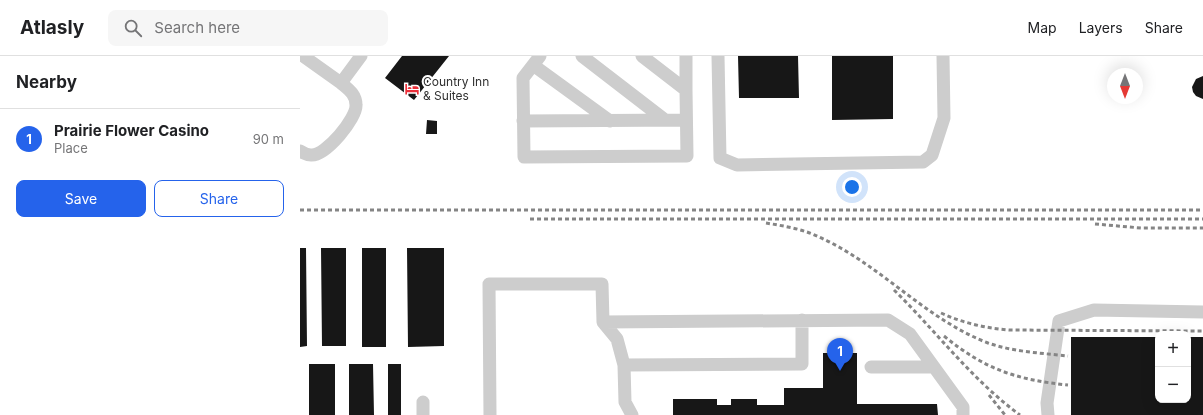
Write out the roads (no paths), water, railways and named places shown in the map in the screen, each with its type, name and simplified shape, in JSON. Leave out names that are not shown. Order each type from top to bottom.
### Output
[{"type":"street","points":[[300,59],[303,56],[341,83],[353,94],[356,105],[354,116],[330,147],[312,156],[300,151]]},
{"type":"street","points":[[341,83],[361,56]]},
{"type":"street","points":[[582,56],[665,120]]},
{"type":"street","points":[[642,56],[686,90]]},
{"type":"street","points":[[610,121],[536,60],[523,78],[524,157],[687,156],[686,56]]},
{"type":"street","points":[[718,56],[720,158],[737,165],[923,162],[932,155],[944,118],[943,56]]},
{"type":"street","points":[[523,122],[686,120]]},
{"type":"street","points":[[490,415],[489,284],[602,284],[603,322],[617,339],[624,365],[625,402],[632,415]]},
{"type":"street","points":[[1048,415],[1047,403],[1059,321],[1094,310],[1203,312]]},
{"type":"street","points":[[624,365],[802,364],[802,320]]},
{"type":"street","points":[[603,322],[888,320],[910,334],[963,407],[963,415]]},
{"type":"street","points":[[871,367],[934,367]]},
{"type":"railway","points":[[300,210],[1203,210]]},
{"type":"railway","points":[[530,219],[1203,219]]},
{"type":"railway","points":[[766,223],[806,232],[841,248],[883,276],[923,306],[965,333],[998,346],[1038,353],[1068,356]]},
{"type":"railway","points":[[1095,224],[1141,228],[1203,228]]},
{"type":"railway","points":[[894,290],[970,371],[1020,415]]},
{"type":"railway","points":[[941,313],[958,320],[991,328],[1009,330],[1203,331]]},
{"type":"railway","points":[[944,336],[973,357],[1002,371],[1033,380],[1068,385]]},
{"type":"railway","points":[[989,395],[1005,415]]},
{"type":"place","name":"Country Inn & Suites","points":[[412,89]]},
{"type":"place","name":"Prairie Flower Casino","points":[[840,371]]}]
